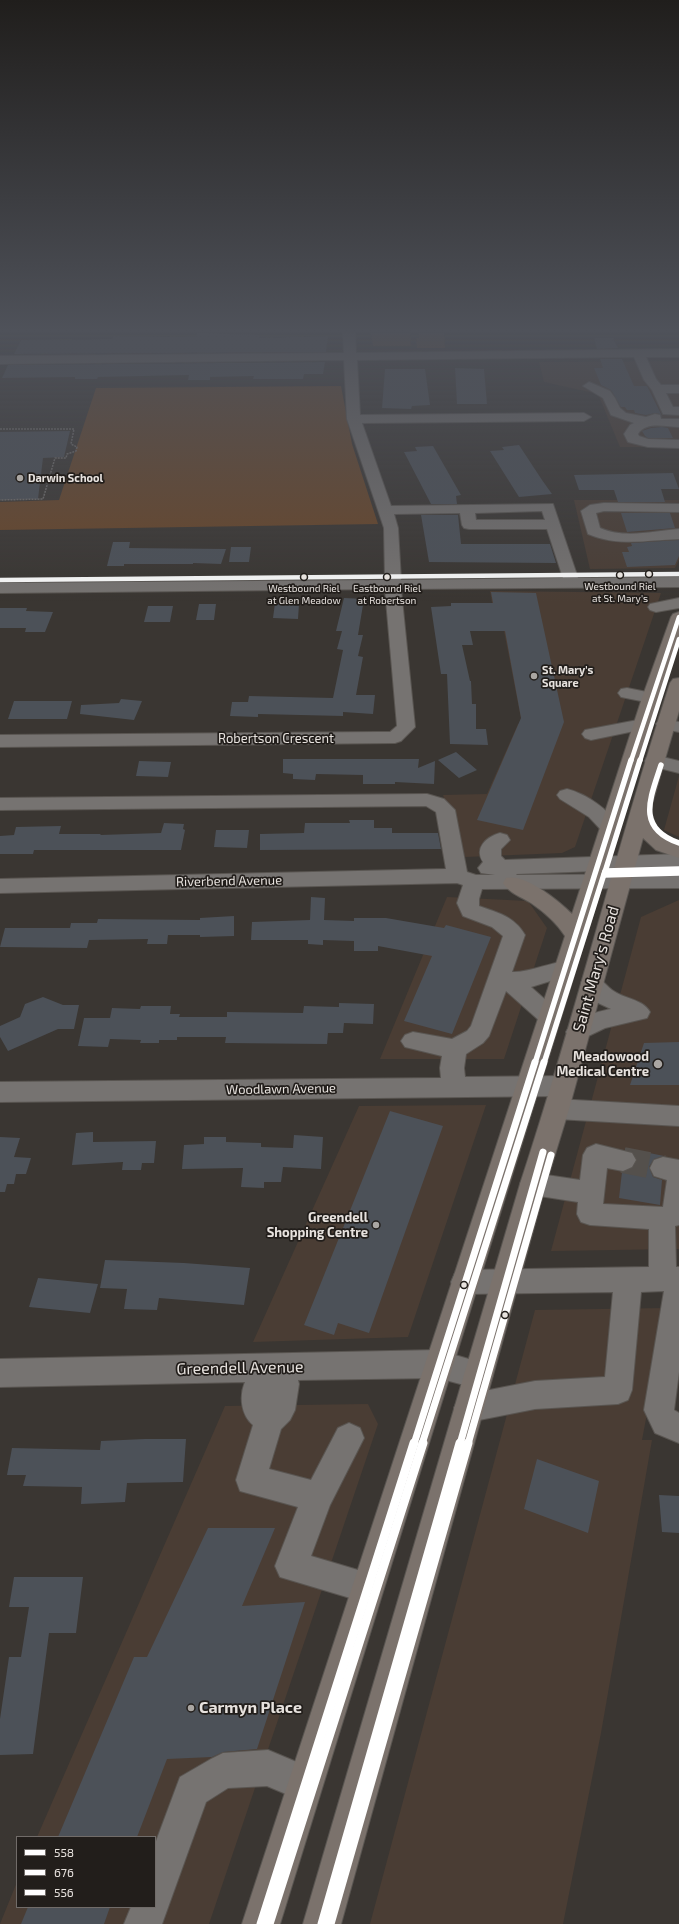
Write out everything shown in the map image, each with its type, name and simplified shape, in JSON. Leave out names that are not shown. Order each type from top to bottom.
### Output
[{"type":"main road","name":"Saint Mary's Road","points":[[261,1924],[305,1784],[328,1717],[367,1587],[438,1364],[466,1282],[651,698],[679,617]]},
{"type":"main road","name":"Saint Mary's Road","points":[[322,1924],[478,1375],[533,1184],[560,1097],[654,761],[672,725],[679,683]]},
{"type":"main road","points":[[640,810],[646,830],[654,841],[670,849],[679,851]]},
{"type":"main road","points":[[507,875],[552,906],[567,921],[576,936]]},
{"type":"street","points":[[355,423],[391,528],[393,585]]},
{"type":"street","points":[[644,423],[635,428],[631,434],[632,439],[648,443],[679,444]]},
{"type":"street","points":[[658,423],[679,423]]},
{"type":"street","points":[[676,534],[641,532],[618,533],[607,536],[594,531],[588,514],[590,509],[604,507],[679,508]]},
{"type":"street","points":[[386,510],[467,508],[469,525],[554,524],[565,586]]},
{"type":"street","points":[[0,588],[393,585],[565,586],[679,582]]},
{"type":"street","name":"Robertson Crescent","points":[[0,741],[396,737],[406,727],[393,585]]},
{"type":"street","points":[[656,607],[679,603]]},
{"type":"street","points":[[627,693],[651,698]]},
{"type":"street","points":[[591,734],[643,724]]},
{"type":"street","points":[[654,761],[679,767]]},
{"type":"street","points":[[567,795],[598,812],[610,827]]},
{"type":"street","points":[[0,804],[427,800],[437,803],[445,810],[467,879],[467,904],[470,910],[480,915],[496,919],[508,927],[514,935],[504,980],[481,1030],[475,1037],[455,1049],[413,1041]]},
{"type":"street","points":[[500,840],[491,846],[491,858],[507,875]]},
{"type":"street","name":"Riverbend Avenue","points":[[0,886],[467,879],[507,875],[623,872],[678,876]]},
{"type":"street","points":[[504,980],[534,978],[565,968]]},
{"type":"street","points":[[504,980],[550,1016]]},
{"type":"street","points":[[578,1032],[599,1020],[639,1012],[604,996],[592,983]]},
{"type":"street","points":[[454,1087],[452,1068],[455,1049]]},
{"type":"street","name":"Woodlawn Avenue","points":[[0,1092],[528,1086],[560,1097],[679,1116]]},
{"type":"street","points":[[623,1160],[596,1155],[590,1214],[662,1219],[675,1215],[674,1174]]},
{"type":"street","points":[[533,1184],[591,1193]]},
{"type":"street","points":[[662,1219],[676,1297],[659,1410],[661,1418],[666,1424],[679,1428]]},
{"type":"street","points":[[466,1282],[628,1280],[674,1282]]},
{"type":"street","points":[[469,1408],[535,1395],[618,1390],[628,1280]]},
{"type":"street","name":"Greendell Avenue","points":[[0,1373],[270,1371],[438,1364],[478,1375]]},
{"type":"street","points":[[270,1371],[258,1386],[257,1410],[269,1420],[251,1480],[318,1497]]},
{"type":"street","points":[[349,1438],[318,1497],[291,1566],[367,1587]]},
{"type":"street","points":[[156,1890],[193,1790],[223,1771],[268,1768],[305,1784]]},
{"type":"street","points":[[144,1924],[150,1908]]},
{"type":"path","points":[[0,429],[74,429],[71,444],[77,447],[76,450],[67,454],[66,458],[55,458],[43,499],[0,500]]},
{"type":"shaded area","points":[[85,423],[348,423],[352,444],[378,524],[0,530],[0,502],[59,500]]},
{"type":"shaded area","points":[[610,423],[679,423],[679,447],[620,447]]},
{"type":"shaded area","points":[[574,500],[679,500],[679,560],[675,568],[590,569]]},
{"type":"shaded area","points":[[490,591],[661,593],[575,847],[562,853],[465,857],[443,795],[487,794],[518,724],[522,724],[504,631],[497,631]]},
{"type":"shaded area","points":[[679,776],[679,837],[664,830]]},
{"type":"shaded area","points":[[447,897],[528,901],[547,928],[504,1059],[380,1059]]},
{"type":"shaded area","points":[[679,900],[679,1249],[551,1251],[641,917]]},
{"type":"shaded area","points":[[486,1105],[408,1337],[253,1342],[359,1106]]},
{"type":"shaded area","points":[[667,1308],[642,1440],[652,1440],[601,1733],[563,1924],[370,1924],[535,1310]]},
{"type":"shaded area","points":[[368,1404],[378,1424],[209,1924],[0,1924],[16,1884],[16,1908],[156,1908],[156,1836],[37,1836],[225,1406]]},
{"type":"building","points":[[651,428],[668,428],[673,438],[648,438],[642,431]]},
{"type":"building","name":"Darwin School","points":[[70,431],[64,457],[43,458],[38,499],[0,500],[0,432]]},
{"type":"building","points":[[519,445],[552,494],[519,497],[490,451],[504,450],[502,447]]},
{"type":"building","points":[[433,446],[461,495],[456,496],[457,504],[431,504],[404,452],[417,451],[415,447]]},
{"type":"building","points":[[673,473],[679,489],[661,489],[665,502],[618,502],[614,490],[579,490],[574,475]]},
{"type":"building","points":[[621,513],[670,513],[675,528],[627,532]]},
{"type":"building","points":[[421,515],[458,515],[461,544],[550,544],[556,563],[429,562]]},
{"type":"building","points":[[679,540],[679,556],[675,565],[627,567],[622,552],[629,552],[627,547],[632,546],[631,543]]},
{"type":"building","points":[[113,542],[130,542],[129,548],[226,549],[221,564],[124,564],[124,566],[107,566]]},
{"type":"building","points":[[231,547],[251,547],[249,562],[229,562]]},
{"type":"building","points":[[491,592],[536,593],[564,722],[523,830],[477,820],[521,718],[505,631],[470,631],[473,645],[462,645],[471,681],[472,704],[476,704],[476,729],[486,729],[488,745],[450,744],[447,674],[441,674],[431,607],[451,606],[451,603],[493,603]]},
{"type":"building","points":[[344,598],[364,599],[358,635],[363,635],[358,656],[363,657],[356,695],[375,695],[373,714],[343,712],[343,716],[258,714],[258,717],[230,716],[232,702],[248,702],[249,696],[333,698],[343,650],[337,649],[342,631],[336,631]]},
{"type":"building","points":[[275,603],[299,604],[298,619],[273,618]]},
{"type":"building","points":[[199,604],[216,604],[214,620],[196,620]]},
{"type":"building","points":[[148,606],[173,606],[170,622],[144,622]]},
{"type":"building","points":[[0,608],[27,608],[26,611],[53,612],[45,632],[25,632],[26,628],[0,628]]},
{"type":"building","points":[[121,699],[142,701],[134,720],[80,714],[81,705],[119,703]]},
{"type":"building","points":[[14,701],[72,701],[67,719],[8,719]]},
{"type":"building","points":[[456,752],[477,770],[459,778],[438,760]]},
{"type":"building","points":[[283,759],[419,759],[418,768],[435,761],[434,784],[395,782],[395,784],[363,784],[363,775],[316,774],[315,780],[293,779],[293,774],[283,773]]},
{"type":"building","points":[[139,761],[171,762],[168,777],[136,776]]},
{"type":"building","points":[[349,820],[374,820],[374,828],[392,828],[392,833],[438,833],[441,849],[260,850],[260,834],[304,833],[305,823],[350,823]]},
{"type":"building","points":[[164,823],[184,824],[183,829],[185,830],[181,850],[34,850],[33,854],[0,854],[0,836],[14,835],[16,827],[61,826],[59,834],[101,834],[100,835],[161,833]]},
{"type":"building","points":[[216,830],[249,830],[247,848],[214,847]]},
{"type":"building","points":[[311,897],[325,898],[324,920],[354,921],[354,918],[386,918],[444,928],[446,925],[491,937],[452,1034],[404,1021],[432,956],[378,946],[378,951],[354,951],[354,941],[323,940],[323,945],[308,944],[308,940],[251,940],[252,922],[310,920]]},
{"type":"building","points":[[234,916],[234,936],[200,937],[200,935],[168,935],[167,944],[147,944],[148,939],[89,940],[87,948],[0,947],[5,928],[70,928],[71,923],[97,923],[98,919],[200,920],[200,918]]},
{"type":"building","points":[[43,997],[63,1005],[79,1005],[74,1029],[58,1029],[8,1051],[0,1037],[0,1026],[20,1017],[25,1004]]},
{"type":"building","points":[[339,1003],[374,1004],[373,1024],[344,1023],[343,1033],[328,1033],[327,1044],[225,1043],[226,1037],[177,1037],[177,1040],[159,1040],[159,1043],[140,1043],[141,1040],[110,1039],[108,1047],[78,1046],[84,1018],[110,1018],[112,1008],[140,1009],[141,1006],[171,1006],[170,1014],[180,1014],[179,1017],[227,1017],[227,1012],[303,1013],[304,1006],[339,1007]]},
{"type":"building","name":"Meadowood Medical Centre","points":[[679,1042],[679,1085],[630,1085],[644,1043]]},
{"type":"building","name":"Greendell Shopping Centre","points":[[390,1111],[443,1126],[369,1333],[338,1323],[334,1335],[304,1325]]},
{"type":"building","points":[[93,1132],[93,1142],[156,1141],[154,1163],[142,1163],[141,1170],[122,1170],[123,1162],[72,1165],[76,1133]]},
{"type":"building","points":[[294,1135],[323,1137],[321,1169],[283,1167],[281,1182],[264,1182],[264,1188],[241,1187],[243,1168],[182,1169],[184,1145],[204,1144],[204,1137],[226,1137],[226,1142],[261,1143],[261,1147],[293,1148]]},
{"type":"building","points":[[0,1137],[20,1138],[14,1157],[31,1158],[26,1174],[16,1174],[14,1184],[7,1184],[5,1192],[0,1192]]},
{"type":"building","points":[[625,1148],[664,1156],[654,1159],[649,1167],[653,1177],[662,1180],[660,1205],[619,1198],[622,1172],[633,1168],[637,1161],[633,1152],[625,1150]]},
{"type":"building","points":[[105,1260],[184,1263],[250,1268],[244,1305],[159,1298],[157,1310],[124,1309],[127,1289],[100,1288]]},
{"type":"building","points":[[38,1278],[98,1284],[90,1313],[29,1307]]},
{"type":"building","points":[[186,1439],[183,1482],[127,1483],[125,1502],[81,1504],[82,1487],[23,1486],[26,1475],[7,1475],[12,1448],[100,1450],[101,1441]]},
{"type":"building","points":[[537,1459],[599,1481],[588,1533],[524,1509]]},
{"type":"building","points":[[659,1495],[679,1496],[679,1533],[662,1532]]},
{"type":"building","name":"Carmyn Place","points":[[208,1528],[275,1528],[242,1606],[305,1602],[257,1749],[223,1752],[212,1757],[167,1759],[137,1836],[58,1836],[134,1657],[147,1657]]},
{"type":"building","points":[[14,1577],[83,1577],[76,1633],[49,1633],[33,1754],[0,1755],[0,1719],[9,1657],[21,1657],[29,1607],[9,1607]]},
{"type":"building","points":[[28,1908],[110,1908],[104,1924],[21,1924]]},
{"type":"tunnel","points":[[623,1160],[663,1168]]},
{"type":"transit line","name":"556","points":[[0,580],[679,574]]},
{"type":"transit line","name":"558","points":[[261,1924],[651,698],[679,617]]},
{"type":"transit line","name":"556","points":[[679,639],[604,875],[679,873]]},
{"type":"transit line","name":"556","points":[[661,765],[651,801],[651,822],[656,831],[665,838],[679,843]]},
{"type":"transit line","name":"676","points":[[269,1924],[605,871],[679,869]]},
{"type":"transit line","name":"558","points":[[322,1924],[543,1152]]},
{"type":"transit line","name":"676","points":[[330,1924],[551,1155]]},
{"type":"place","name":"Darwin School","points":[[20,478]]},
{"type":"place","name":"Westbound Riel at St. Mary's","points":[[620,575]]},
{"type":"place","name":"Westbound Riel at Glen Meadow","points":[[304,577]]},
{"type":"place","name":"Eastbound Riel at Robertson","points":[[387,577]]},
{"type":"place","name":"St. Mary's Square","points":[[534,676]]},
{"type":"place","name":"Meadowood Medical Centre","points":[[658,1064]]},
{"type":"place","name":"Greendell Shopping Centre","points":[[376,1225]]},
{"type":"place","name":"Carmyn Place","points":[[191,1708]]}]
